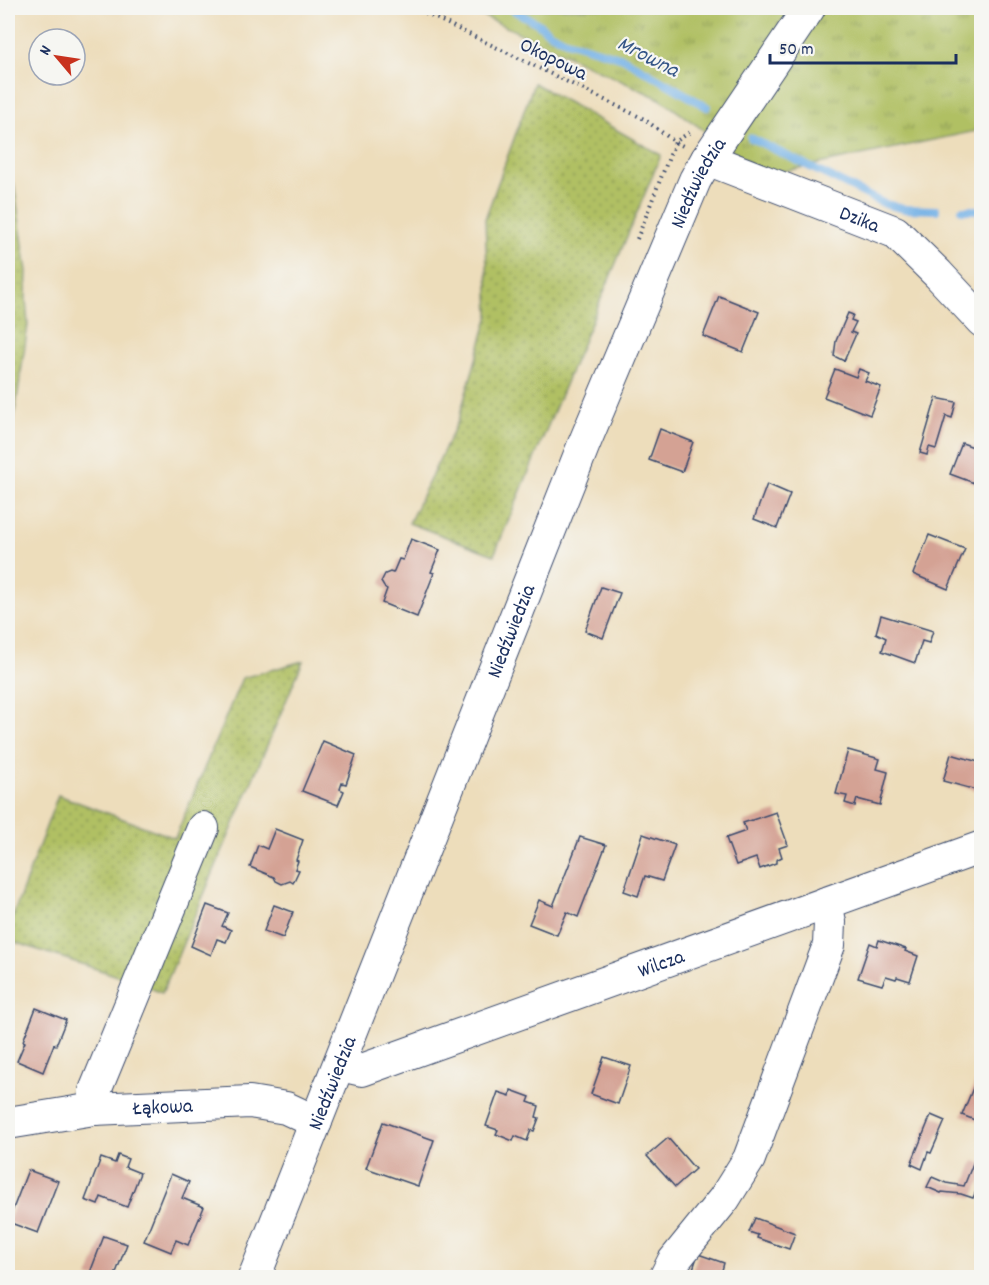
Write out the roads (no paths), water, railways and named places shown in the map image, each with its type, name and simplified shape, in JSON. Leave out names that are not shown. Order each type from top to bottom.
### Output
[{"type":"street","name":"Niedźwiedzia","points":[[254,1278],[584,444],[695,180],[809,8]]},
{"type":"street","name":"Dzika","points":[[707,159],[896,232],[981,321]]},
{"type":"street","points":[[94,1109],[95,1091],[203,828]]},
{"type":"street","name":"Wilcza","points":[[339,1065],[362,1070],[981,847]]},
{"type":"street","points":[[665,1278],[673,1262],[724,1199],[749,1159],[829,945],[830,922],[826,903]]},
{"type":"street","name":"Łąkowa","points":[[8,1123],[94,1109],[250,1102],[286,1108],[316,1122]]},
{"type":"waterway","name":"Mrowna","points":[[509,8],[566,41],[623,58],[707,107]]},
{"type":"waterway","name":"Mrowna","points":[[751,138],[885,204],[905,209],[936,210]]},
{"type":"waterway","name":"Mrowna","points":[[962,210],[982,210]]}]
